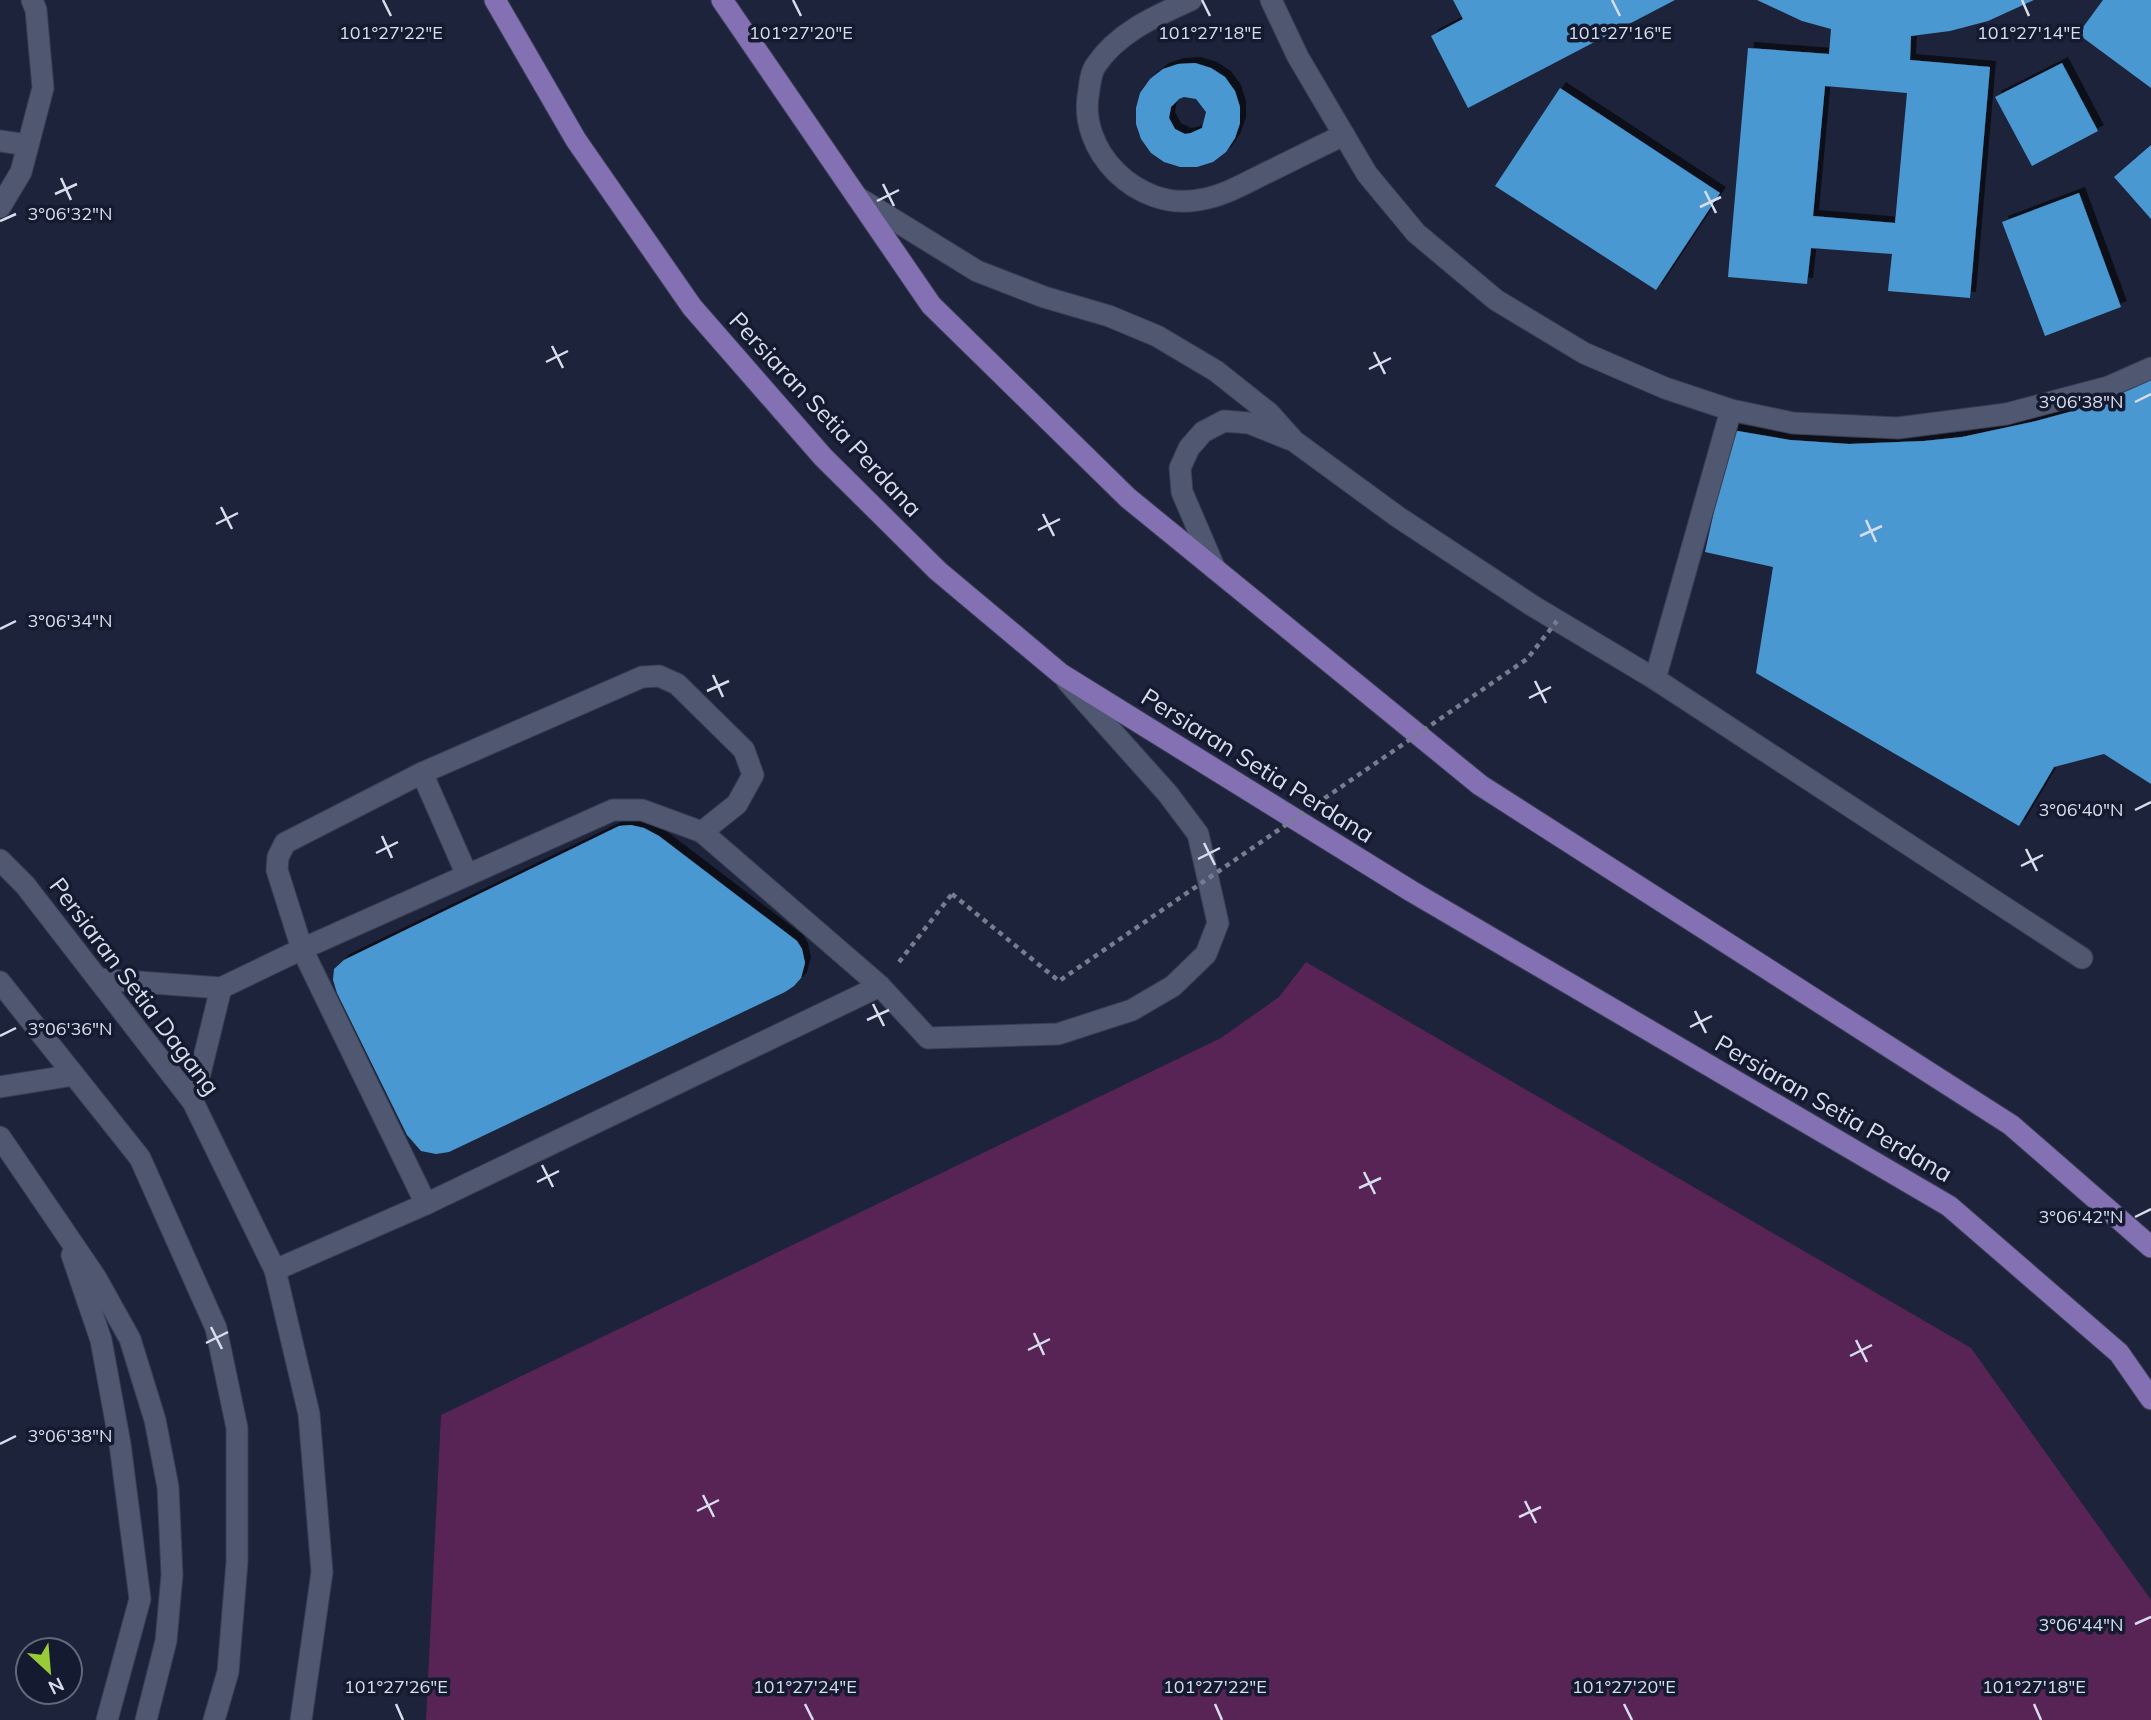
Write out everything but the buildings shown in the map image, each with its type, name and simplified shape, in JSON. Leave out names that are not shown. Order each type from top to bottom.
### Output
[{"type":"main road","name":"Persiaran Setia Perdana","points":[[495,0],[576,140],[692,307],[833,467],[938,571],[1061,674],[1411,891],[1949,1206],[2119,1353],[2151,1399]]},
{"type":"main road","points":[[722,0],[931,305],[1128,498],[1480,785],[2011,1125],[2151,1247]]},
{"type":"street","points":[[0,207],[21,172],[43,88],[36,10],[32,0]]},
{"type":"street","points":[[1191,0],[1142,23],[1112,46],[1094,67],[1086,101],[1091,134],[1107,164],[1132,187],[1163,200],[1197,201],[1230,191],[1344,135]]},
{"type":"street","points":[[1271,0],[1298,57],[1367,174],[1416,233],[1496,300],[1584,353],[1665,388],[1731,410],[1793,423],[1898,428],[2006,414],[2108,387],[2151,368]]},
{"type":"street","points":[[0,141],[28,145]]},
{"type":"street","points":[[857,197],[977,271],[1044,298],[1109,316],[1157,336],[1216,371],[1269,413],[1294,441],[1398,517],[1557,621],[1655,679],[2082,958]]},
{"type":"street","points":[[1655,679],[1731,410]]},
{"type":"street","points":[[1215,569],[1182,492],[1180,468],[1189,448],[1203,432],[1224,421],[1249,423],[1294,441]]},
{"type":"street","points":[[98,979],[221,988],[613,810],[642,810],[702,832],[880,986],[928,1038],[1058,1034],[1132,1010],[1173,986],[1206,954],[1218,923],[1198,834],[1168,794],[1061,674]]},
{"type":"street","points":[[426,1204],[302,949],[277,870],[278,857],[285,843],[422,773],[642,677],[659,676],[677,684],[744,750],[753,775],[737,804],[702,832]]},
{"type":"street","points":[[422,773],[467,875]]},
{"type":"street","name":"Persiaran Setia Dagang","points":[[0,859],[25,885],[193,1102],[275,1270],[309,1414],[322,1572],[301,1720]]},
{"type":"street","points":[[0,982],[141,1158],[216,1328],[237,1428],[237,1562],[228,1672],[214,1720]]},
{"type":"street","points":[[275,1270],[426,1204],[880,986]]},
{"type":"street","points":[[193,1102],[221,988]]},
{"type":"street","points":[[0,1087],[74,1075]]},
{"type":"street","points":[[0,1137],[96,1278],[130,1339],[155,1420],[168,1487],[172,1575],[166,1641],[146,1720]]},
{"type":"street","points":[[63,1228],[101,1340],[120,1444],[140,1599],[107,1720]]},
{"type":"path","points":[[880,986],[952,894],[1059,981],[1527,659],[1557,621]]},
{"type":"shaded area","points":[[1306,962],[1971,1348],[2151,1600],[2151,1720],[426,1720],[441,1415],[1221,1038],[1279,997]]}]
